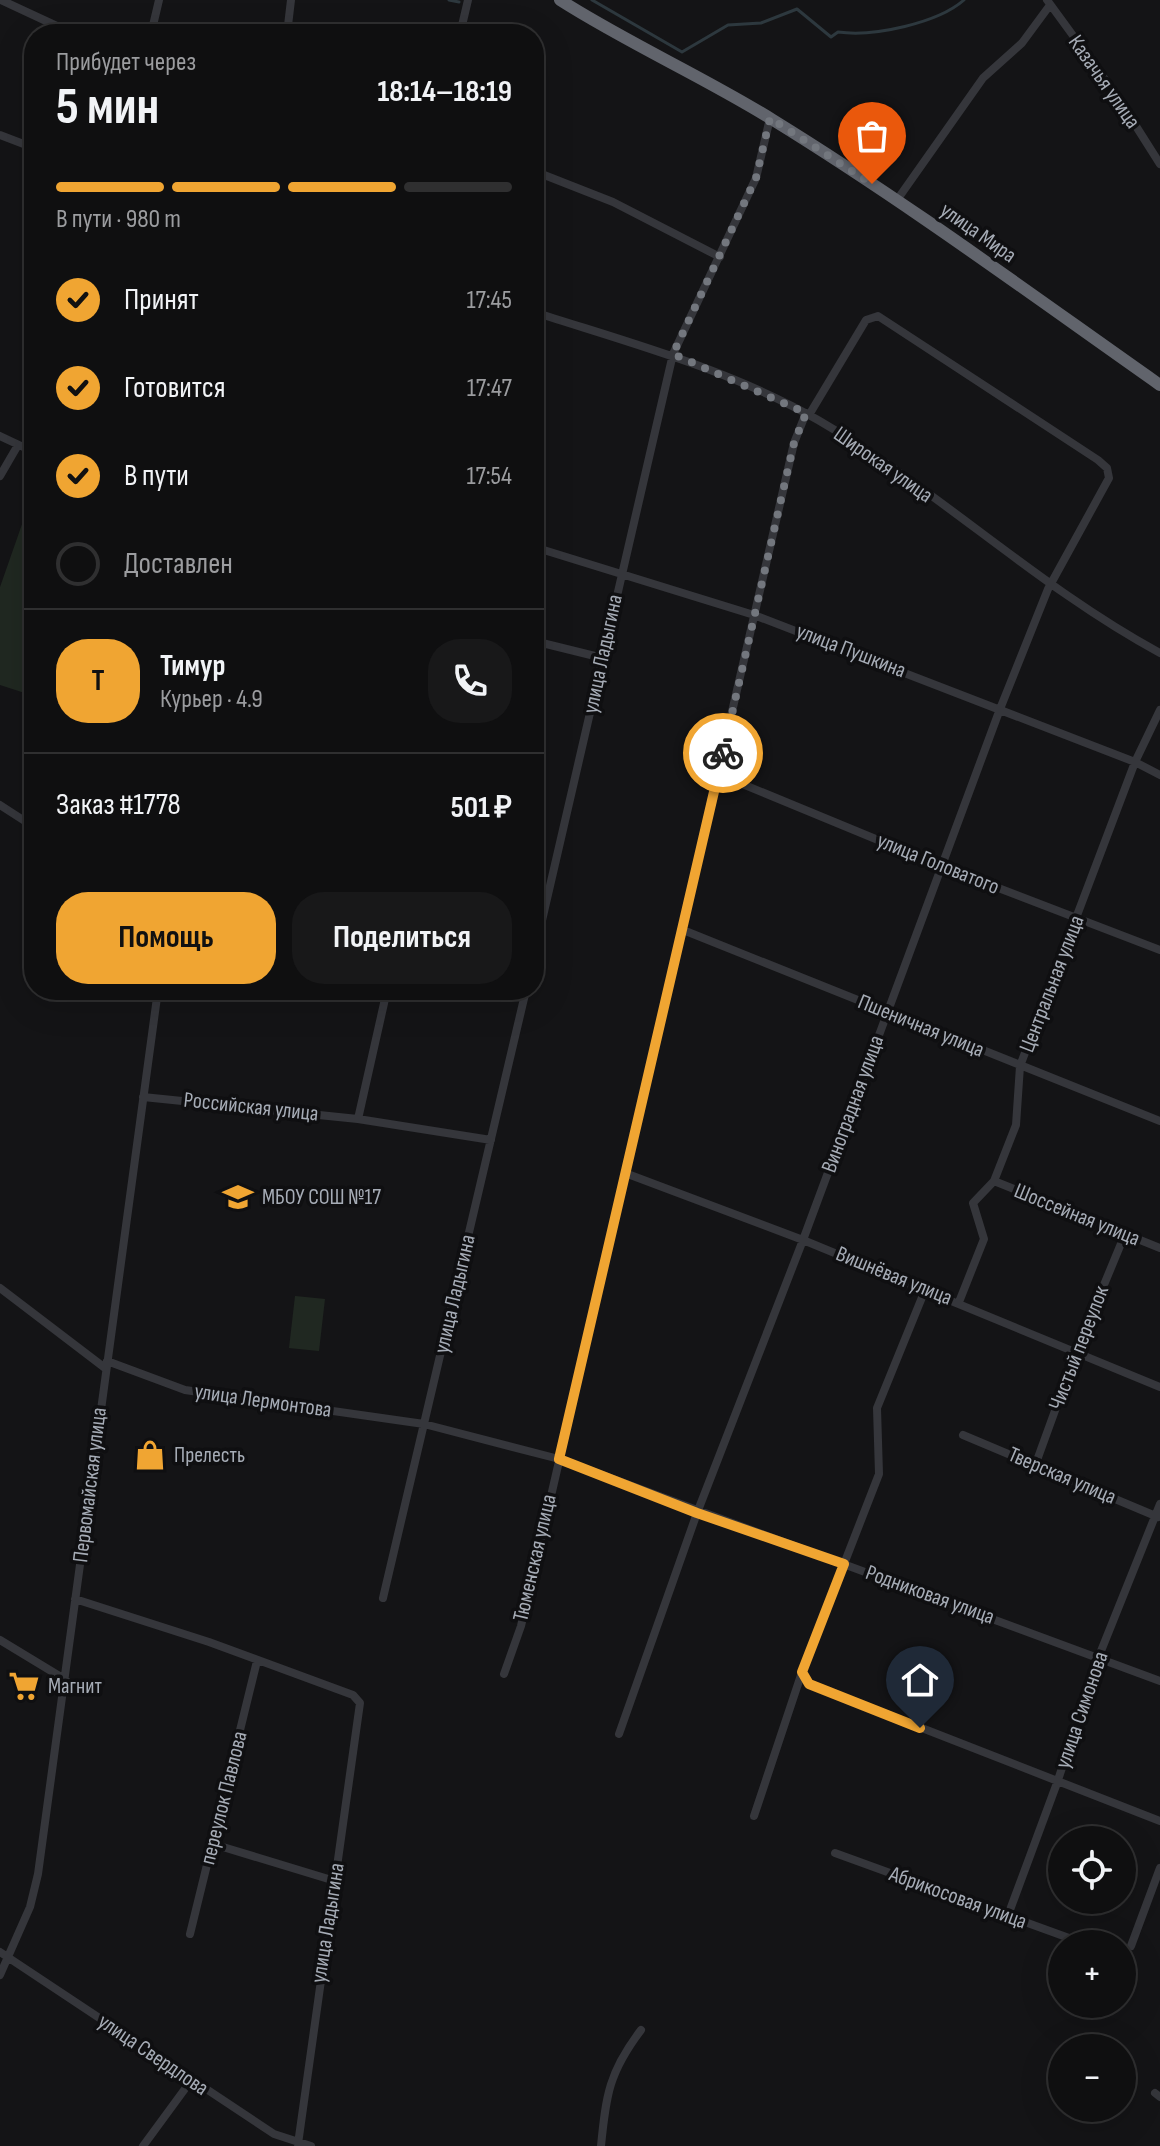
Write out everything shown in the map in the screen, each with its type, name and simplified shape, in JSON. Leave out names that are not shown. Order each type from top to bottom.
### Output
[{"type":"highway","name":"улица Мира","points":[[560,0],[614,34],[770,118],[897,200],[1160,385]]},
{"type":"street","points":[[1,0],[53,24]]},
{"type":"street","points":[[153,24],[159,0]]},
{"type":"street","points":[[288,24],[291,0]]},
{"type":"street","points":[[462,24],[468,0]]},
{"type":"street","points":[[897,200],[983,78],[1022,43],[1049,3]]},
{"type":"street","name":"Казачья улица","points":[[1049,3],[1115,93],[1160,164]]},
{"type":"street","name":"улица Ладыгина","points":[[544,912],[673,354],[756,178],[770,118]]},
{"type":"street","points":[[0,135],[24,144]]},
{"type":"street","points":[[544,175],[613,202],[720,257]]},
{"type":"street","name":"Широкая улица","points":[[544,315],[673,354],[807,414],[1051,583],[1160,653]]},
{"type":"street","name":"Тюменская улица","points":[[504,1674],[521,1626],[794,443],[807,414],[864,323],[872,316],[882,318],[1098,460],[1107,468],[1107,483]]},
{"type":"street","points":[[0,436],[24,448]]},
{"type":"street","points":[[0,476],[18,445]]},
{"type":"street","name":"Виноградная улица","points":[[619,1734],[697,1513],[803,1240],[1000,709],[1051,583],[1107,483]]},
{"type":"street","name":"улица Пушкина","points":[[544,550],[754,615],[1135,762],[1160,775]]},
{"type":"street","points":[[544,643],[603,658]]},
{"type":"street","name":"Центральная улица","points":[[959,1302],[984,1239],[973,1203],[994,1181],[1016,1125],[1020,1066],[1135,762],[1160,710]]},
{"type":"street","name":"улица Головатого","points":[[718,774],[941,866],[1160,950]]},
{"type":"street","points":[[0,805],[24,821]]},
{"type":"street","name":"Пшеничная улица","points":[[683,930],[1160,1121]]},
{"type":"street","name":"Первомайская улица","points":[[0,1975],[4,1955],[30,1907],[38,1874],[157,1000]]},
{"type":"street","points":[[358,1119],[385,1000]]},
{"type":"street","name":"улица Ладыгина","points":[[383,1598],[524,1000]]},
{"type":"street","name":"Российская улица","points":[[143,1097],[358,1119],[491,1140]]},
{"type":"street","name":"Вишнёвая улица","points":[[625,1173],[959,1302],[1160,1387]]},
{"type":"street","name":"Шоссейная улица","points":[[994,1181],[1160,1248]]},
{"type":"street","name":"Чистый переулок","points":[[1036,1463],[1077,1350],[1125,1234]]},
{"type":"street","name":"улица Лермонтова","points":[[0,1288],[106,1365],[185,1390],[424,1424]]},
{"type":"street","points":[[754,1816],[802,1672],[879,1474],[877,1408],[925,1290]]},
{"type":"street","name":"Родниковая улица","points":[[424,1424],[559,1459],[697,1513],[1099,1656],[1160,1681]]},
{"type":"street","name":"Тверская улица","points":[[963,1435],[1036,1463],[1158,1517]]},
{"type":"street","name":"улица Симонова","points":[[1007,1918],[1057,1783],[1099,1656],[1158,1517],[1160,1504]]},
{"type":"street","points":[[75,1599],[209,1642],[257,1661]]},
{"type":"street","points":[[0,1640],[66,1680]]},
{"type":"street","name":"улица Ладыгина","points":[[257,1661],[353,1695],[360,1703],[298,2144]]},
{"type":"street","name":"переулок Павлова","points":[[190,1934],[257,1661]]},
{"type":"street","points":[[802,1672],[809,1684],[1160,1821]]},
{"type":"street","points":[[213,1844],[335,1881]]},
{"type":"street","name":"Абрикосовая улица","points":[[835,1853],[1048,1931]]},
{"type":"street","points":[[1136,1933],[1160,1868]]},
{"type":"street","name":"улица Свердлова","points":[[4,1955],[190,2082],[274,2134],[311,2146]]},
{"type":"street","points":[[601,2146],[606,2090],[612,2073],[641,2030]]},
{"type":"street","points":[[143,2146],[190,2082]]},
{"type":"shaded area","points":[[24,519],[24,693],[0,685],[0,587]]},
{"type":"shaded area","points":[[295,1296],[325,1299],[319,1351],[289,1348]]},
{"type":"waterway","points":[[449,0],[459,2]]},
{"type":"waterway","points":[[592,0],[682,52],[728,25],[761,23],[797,9],[831,37],[838,32],[887,30],[922,22],[964,0]]},
{"type":"way so far","points":[[723,753],[794,443],[806,413],[673,354],[756,178],[770,118],[872,184]]},
{"type":"place","name":"МБОУ СОШ №17","points":[[238,1197]]},
{"type":"place","name":"Прелесть","points":[[150,1455]]},
{"type":"place","name":"Магнит","points":[[24,1686]]},
{"type":"route","points":[[723,753],[559,1459],[697,1513],[844,1564],[802,1672],[809,1684],[920,1728]]}]
